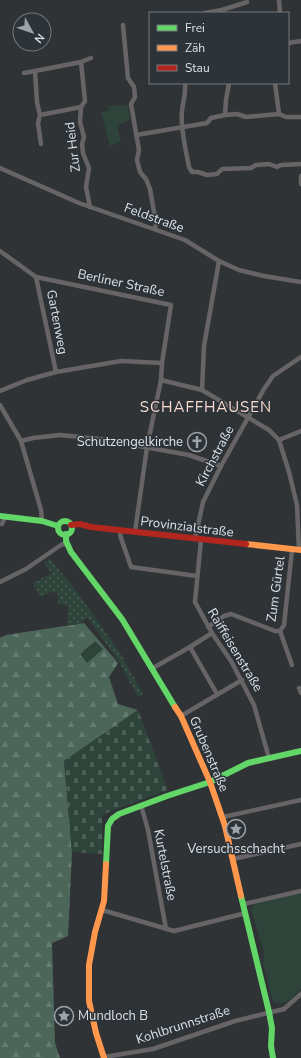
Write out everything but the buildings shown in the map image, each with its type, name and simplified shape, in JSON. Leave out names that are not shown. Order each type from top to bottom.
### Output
[{"type":"street","points":[[279,0],[280,12]]},
{"type":"street","points":[[223,12],[247,2]]},
{"type":"street","points":[[123,25],[128,78],[134,87],[135,97],[131,104],[139,150],[137,160],[140,172],[146,179],[150,189],[156,223],[155,229]]},
{"type":"street","points":[[289,43],[301,41]]},
{"type":"street","points":[[24,73],[81,62],[91,58]]},
{"type":"street","name":"Zur Heid","points":[[81,62],[85,101],[81,107],[80,122],[84,137],[82,144],[83,153],[89,168],[86,187],[90,207]]},
{"type":"street","points":[[35,71],[37,102],[40,115],[38,123],[41,144]]},
{"type":"street","points":[[185,84],[186,94],[182,111],[183,127],[188,168],[192,172],[198,172],[206,175],[217,174],[222,170],[251,168],[256,165],[269,164],[277,167],[282,165],[301,164]]},
{"type":"street","points":[[225,115],[229,84]]},
{"type":"street","points":[[275,84],[279,114]]},
{"type":"street","name":"Zur Heid","points":[[40,115],[81,107]]},
{"type":"street","points":[[136,135],[207,123],[211,118],[225,115],[237,114],[246,117],[279,114],[286,117],[301,117]]},
{"type":"street","name":"Feldstraße","points":[[0,168],[90,207],[185,240],[219,261],[239,270],[301,282]]},
{"type":"street","points":[[301,176],[301,184]]},
{"type":"street","name":"Berliner Straße","points":[[0,251],[36,277],[171,305],[162,363],[161,380],[148,447],[135,532]]},
{"type":"street","points":[[202,390],[204,346],[219,261]]},
{"type":"street","name":"Gartenweg","points":[[36,277],[56,372]]},
{"type":"street","name":"Kirchstraße","points":[[194,600],[197,576],[198,539],[203,502],[221,466],[264,389],[273,376],[301,357]]},
{"type":"street","points":[[0,391],[27,380],[56,372],[121,361],[162,363]]},
{"type":"street","points":[[161,380],[202,390],[249,417],[269,430],[279,440],[301,431]]},
{"type":"street","points":[[0,405],[21,441],[41,510],[42,521]]},
{"type":"street","points":[[21,441],[32,438],[60,435],[100,439],[189,455],[221,466]]},
{"type":"street","name":"Zum Gürtel","points":[[279,440],[297,505],[298,550],[284,625],[280,632],[292,665]]},
{"type":"street","points":[[0,524],[2,524],[2,517],[42,521],[58,526]]},
{"type":"street","points":[[65,521],[71,526],[70,530],[66,534],[60,532],[58,526],[61,522],[65,521]]},
{"type":"street","name":"Provinzialstraße","points":[[71,526],[80,524],[135,532],[298,550]]},
{"type":"street","points":[[122,530],[120,535],[131,568],[197,576]]},
{"type":"street","name":"Grubenstraße","points":[[66,534],[67,543],[71,552],[122,619],[181,716],[210,782],[223,817],[269,1012],[272,1028],[271,1046],[273,1058]]},
{"type":"street","points":[[0,582],[26,570],[61,545],[67,543]]},
{"type":"street","name":"Raiffeisenstraße","points":[[194,600],[208,627],[232,661],[254,705],[269,758]]},
{"type":"street","name":"Zum Gürtel","points":[[208,627],[224,616],[230,614],[280,632]]},
{"type":"street","points":[[153,668],[212,633]]},
{"type":"street","points":[[190,647],[217,694]]},
{"type":"street","points":[[181,716],[242,680]]},
{"type":"street","points":[[104,1058],[96,1033],[90,1001],[89,965],[95,932],[104,901],[108,826],[114,817],[141,805],[210,782],[248,763],[301,750]]},
{"type":"street","points":[[223,817],[301,800]]},
{"type":"street","name":"Kurtelstraße","points":[[141,805],[148,830],[166,929]]},
{"type":"street","points":[[233,859],[301,844]]},
{"type":"street","points":[[244,904],[301,891]]},
{"type":"street","points":[[102,910],[174,931],[246,913]]},
{"type":"street","name":"Kohlbrunnstraße","points":[[104,1058],[153,1049],[235,1020],[284,1009],[301,994]]},
{"type":"green space","points":[[128,105],[130,120],[117,126],[121,142],[110,146],[101,112],[109,111],[108,106]]},
{"type":"green space","points":[[50,559],[77,592],[120,653],[143,694],[138,697],[121,665],[88,618],[78,624],[67,626],[68,606],[58,604],[58,593],[50,592],[40,597],[33,583],[52,573],[44,563]]},
{"type":"green space","points":[[84,623],[118,663],[109,677],[118,704],[138,710],[64,761],[72,852],[68,936],[52,943],[55,1043],[60,1058],[0,1058],[0,638],[6,635]]},
{"type":"green space","points":[[95,641],[103,649],[87,663],[80,654]]},
{"type":"green space","points":[[138,710],[168,790],[102,815],[102,854],[72,852],[64,761]]},
{"type":"green space","points":[[301,893],[301,989],[286,1002],[273,1002],[263,964],[264,952],[251,910],[254,904]]},
{"type":"traffic: fast","points":[[0,516],[42,521],[58,526]]},
{"type":"traffic: fast","points":[[65,521],[70,523],[72,528],[70,533],[65,535],[60,533],[58,528],[60,523],[65,521]]},
{"type":"traffic: fast","points":[[66,534],[66,541],[71,552],[122,619],[175,707]]},
{"type":"traffic: fast","points":[[106,864],[108,826],[112,819],[119,814],[210,782],[248,763],[301,751]]},
{"type":"traffic: fast","points":[[241,896],[269,1012],[272,1028],[271,1046],[273,1058]]},
{"type":"traffic: slow","points":[[246,544],[301,550]]},
{"type":"traffic: slow","points":[[175,707],[181,716],[210,782],[225,826],[241,896]]},
{"type":"traffic: slow","points":[[104,1058],[96,1033],[89,1001],[89,965],[95,932],[104,901],[106,864]]},
{"type":"traffic: jam","points":[[71,525],[80,524],[91,527],[246,544]]},
{"type":"place","name":"Schutzengelkirche","points":[[197,442]]},
{"type":"place","name":"Versuchsschacht","points":[[236,829]]},
{"type":"place","name":"Mundloch B","points":[[64,1016]]},
{"type":"district","name":"SCHAFFHAUSEN","points":[[206,407]]}]
